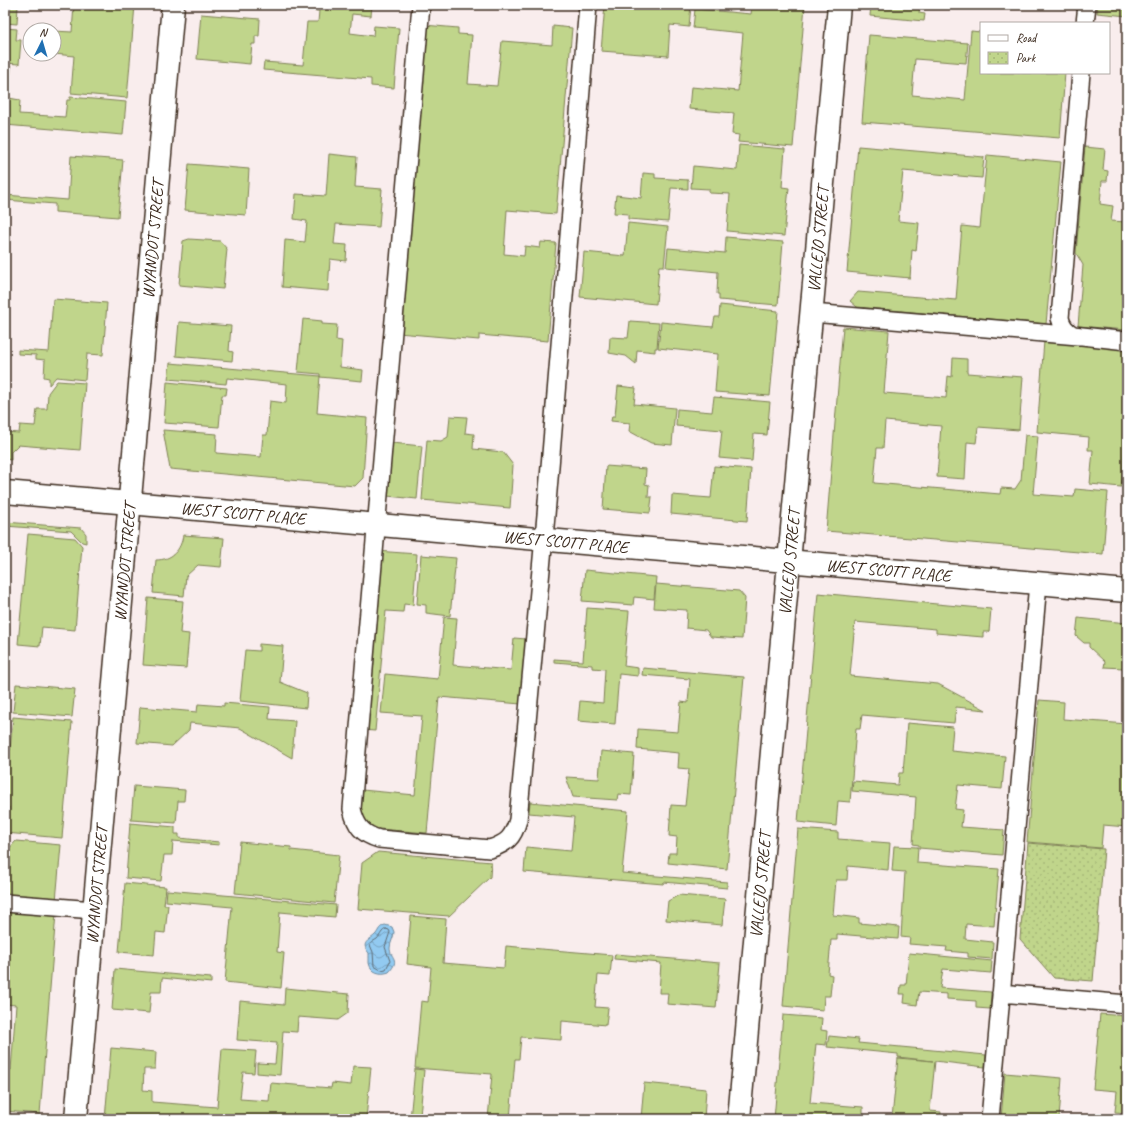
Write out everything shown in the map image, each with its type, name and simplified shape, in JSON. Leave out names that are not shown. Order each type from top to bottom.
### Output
[{"type":"street","name":"WYANDOT STREET","points":[[76,1119],[173,5]]},
{"type":"street","name":"VALLEJO STREET","points":[[739,1119],[839,5]]},
{"type":"street","name":"WEST SCOTT PLACE","points":[[5,492],[1127,591]]},
{"type":"lane","points":[[421,5],[352,809],[354,820],[360,829],[369,836],[379,839],[490,849],[509,839],[515,830],[518,820],[544,540],[588,5]]},
{"type":"lane","points":[[1085,22],[1087,5]]},
{"type":"lane","points":[[1080,336],[1073,335],[1066,331],[1062,325],[1060,311],[1081,74]]},
{"type":"lane","points":[[1036,332],[1043,332],[1055,325],[1060,311]]},
{"type":"lane","points":[[812,313],[1127,340]]},
{"type":"lane","points":[[990,1119],[1038,583]]},
{"type":"lane","points":[[5,903],[94,910]]},
{"type":"lane","points":[[1001,993],[1127,1004]]},
{"type":"green space","points":[[5,5],[18,5],[17,24],[5,23]]},
{"type":"green space","points":[[74,5],[135,5],[127,98],[71,93],[74,56],[62,55],[62,31],[72,32]]},
{"type":"green space","points":[[297,5],[372,5],[371,16],[352,14],[350,33],[373,36],[374,26],[399,28],[394,88],[371,86],[371,79],[263,70],[264,62],[303,65],[307,22],[318,22],[319,11],[296,9]]},
{"type":"green space","points":[[605,5],[691,5],[689,27],[670,25],[668,56],[601,51]]},
{"type":"green space","points":[[752,5],[805,5],[793,147],[738,142],[739,135],[732,134],[734,113],[689,109],[691,87],[738,91],[743,33],[693,28],[695,9],[751,14]]},
{"type":"green space","points":[[871,5],[920,5],[919,13],[925,14],[924,21],[870,16]]},
{"type":"green space","points":[[1098,5],[1127,5],[1127,16],[1097,13]]},
{"type":"green space","points":[[201,14],[260,19],[259,36],[255,36],[255,44],[252,44],[250,64],[197,59]]},
{"type":"green space","points":[[424,25],[458,28],[458,34],[472,35],[468,84],[497,86],[502,41],[552,45],[553,26],[572,28],[556,214],[507,210],[504,254],[524,256],[525,246],[540,248],[541,242],[556,243],[548,341],[479,335],[479,340],[398,333]]},
{"type":"green space","points":[[5,28],[17,29],[16,40],[21,40],[19,64],[5,63]]},
{"type":"green space","points":[[971,31],[980,32],[980,74],[1065,74],[1060,138],[862,122],[869,35],[968,43],[966,63],[915,59],[912,95],[965,100]]},
{"type":"green space","points":[[5,66],[11,67],[9,98],[20,100],[19,114],[65,117],[67,100],[70,100],[70,97],[126,102],[123,135],[5,125]]},
{"type":"green space","points":[[739,145],[785,149],[782,187],[789,188],[784,236],[727,231],[730,194],[709,193],[709,189],[691,188],[693,166],[737,170]]},
{"type":"green space","points":[[858,146],[984,157],[982,178],[903,171],[898,221],[919,223],[916,251],[912,250],[910,278],[847,272]]},
{"type":"green space","points":[[1085,147],[1105,149],[1103,170],[1108,171],[1107,181],[1102,181],[1100,204],[1113,206],[1111,221],[1127,222],[1127,330],[1078,326],[1083,265],[1076,253]]},
{"type":"green space","points":[[329,154],[357,157],[355,187],[382,189],[379,227],[336,224],[334,244],[347,245],[346,261],[330,259],[328,291],[282,287],[285,240],[305,242],[307,221],[294,219],[296,194],[326,196]]},
{"type":"green space","points":[[987,155],[1061,162],[1046,324],[857,307],[850,301],[858,292],[956,300],[962,226],[980,228]]},
{"type":"green space","points":[[71,156],[123,160],[118,217],[55,212],[55,204],[5,200],[5,195],[68,200]]},
{"type":"green space","points":[[189,164],[249,169],[246,215],[185,210]]},
{"type":"green space","points":[[643,173],[655,174],[655,178],[688,180],[688,189],[671,188],[668,222],[628,219],[628,214],[614,213],[616,195],[641,198]]},
{"type":"green space","points":[[628,223],[668,227],[664,266],[659,266],[656,304],[580,297],[584,252],[625,256]]},
{"type":"green space","points":[[726,237],[783,242],[778,305],[719,300],[719,294],[717,294],[718,272],[666,267],[668,248],[725,253]]},
{"type":"green space","points":[[189,239],[220,241],[227,249],[223,289],[179,285],[183,241]]},
{"type":"green space","points":[[53,299],[107,303],[103,355],[87,354],[85,380],[56,377],[49,385],[49,378],[44,377],[45,360],[36,359],[36,355],[18,354],[18,350],[49,352]]},
{"type":"green space","points":[[720,305],[778,311],[770,396],[715,392],[718,354],[658,348],[661,322],[713,327],[715,317],[719,317]]},
{"type":"green space","points":[[303,319],[322,321],[322,324],[337,325],[336,340],[342,341],[340,367],[363,370],[362,381],[320,377],[320,374],[298,372]]},
{"type":"green space","points":[[630,321],[659,323],[657,348],[655,348],[655,352],[637,350],[636,364],[626,356],[609,353],[610,337],[628,338]]},
{"type":"green space","points":[[179,322],[231,326],[229,351],[233,352],[232,361],[176,356]]},
{"type":"green space","points":[[843,327],[889,331],[884,393],[946,398],[948,376],[952,377],[953,358],[967,359],[967,373],[1023,377],[1019,430],[978,427],[976,443],[967,442],[965,479],[937,477],[941,426],[885,421],[883,448],[877,448],[874,483],[1000,494],[1001,488],[1015,489],[1021,480],[1025,435],[1038,436],[1033,494],[1074,497],[1075,489],[1108,492],[1103,554],[826,531]]},
{"type":"green space","points":[[1044,341],[1127,347],[1127,446],[1125,446],[1121,487],[1090,484],[1093,450],[1088,450],[1089,437],[1037,432]]},
{"type":"green space","points":[[170,363],[320,376],[317,413],[367,418],[363,478],[355,486],[170,469],[163,430],[217,434],[216,453],[261,457],[263,435],[267,435],[270,401],[286,403],[287,384],[227,378],[226,384],[168,379]]},
{"type":"green space","points":[[57,381],[85,383],[80,450],[18,445],[11,452],[11,460],[5,459],[5,432],[19,433],[20,425],[35,426],[37,409],[47,409],[48,393]]},
{"type":"green space","points":[[167,382],[227,388],[226,395],[222,395],[219,427],[164,423]]},
{"type":"green space","points":[[618,386],[636,388],[634,404],[675,408],[672,445],[651,443],[629,431],[630,423],[611,421],[612,416],[615,416]]},
{"type":"green space","points":[[714,397],[770,402],[767,435],[754,434],[752,461],[719,458],[722,430],[676,426],[677,409],[712,412]]},
{"type":"green space","points":[[450,416],[467,417],[465,433],[474,434],[473,449],[503,452],[513,465],[510,508],[422,500],[427,440],[441,441],[448,437]]},
{"type":"green space","points":[[392,443],[422,446],[417,499],[387,496]]},
{"type":"green space","points":[[606,466],[646,469],[645,484],[649,485],[648,497],[652,497],[650,513],[603,509]]},
{"type":"green space","points":[[714,466],[751,469],[747,521],[671,514],[672,495],[711,498]]},
{"type":"green space","points":[[5,522],[81,528],[86,534],[86,543],[82,542],[71,531],[5,526]]},
{"type":"green space","points":[[28,534],[75,538],[82,546],[75,630],[42,627],[40,646],[18,644]]},
{"type":"green space","points":[[183,535],[224,538],[221,567],[198,565],[186,576],[184,596],[153,593],[156,560],[162,560],[175,553],[178,550]]},
{"type":"green space","points":[[376,551],[417,554],[413,605],[404,604],[403,612],[386,611],[375,731],[361,730]]},
{"type":"green space","points":[[421,555],[456,558],[450,616],[426,613],[426,605],[417,604]]},
{"type":"green space","points":[[585,570],[656,577],[654,599],[634,597],[633,605],[582,601]]},
{"type":"green space","points":[[656,584],[739,591],[745,598],[742,639],[711,637],[706,630],[686,628],[687,610],[654,608]]},
{"type":"green space","points":[[818,593],[991,609],[989,632],[983,632],[983,637],[936,633],[936,629],[855,622],[850,676],[938,684],[986,710],[956,707],[954,723],[862,715],[860,729],[856,729],[850,802],[838,801],[836,826],[798,822]]},
{"type":"green space","points":[[148,598],[183,601],[180,633],[189,634],[186,668],[143,665]]},
{"type":"green space","points":[[587,608],[629,611],[624,666],[638,668],[638,676],[619,674],[615,724],[578,721],[580,701],[603,703],[605,669],[592,668],[592,665],[554,662],[554,659],[583,661]]},
{"type":"green space","points":[[444,617],[457,618],[453,665],[511,670],[514,638],[526,639],[521,704],[439,697],[427,833],[368,828],[359,817],[362,790],[415,795],[422,716],[381,713],[385,674],[438,679]]},
{"type":"green space","points":[[1078,618],[1127,623],[1127,663],[1124,663],[1123,668],[1104,667],[1105,662],[1089,647],[1089,643],[1084,643],[1076,636]]},
{"type":"green space","points":[[259,644],[283,646],[280,682],[307,693],[306,708],[240,701],[245,650],[259,651]]},
{"type":"green space","points":[[643,668],[744,677],[727,869],[668,863],[669,853],[676,853],[677,837],[669,836],[671,805],[685,806],[689,769],[678,768],[679,753],[637,749],[638,729],[678,732],[681,702],[688,703],[690,679],[642,675]]},
{"type":"green space","points":[[16,684],[75,689],[72,717],[13,712]]},
{"type":"green space","points":[[1039,700],[1064,702],[1063,719],[1127,724],[1127,827],[1103,825],[1101,848],[1027,842]]},
{"type":"green space","points":[[224,703],[270,707],[269,719],[295,721],[292,758],[240,728],[190,723],[189,730],[172,746],[137,743],[140,707],[197,712],[198,704],[224,706]]},
{"type":"green space","points":[[13,717],[72,722],[62,838],[5,833],[5,830],[7,830],[9,807],[5,806],[5,750],[10,750]]},
{"type":"green space","points":[[907,723],[953,727],[951,751],[1005,756],[1002,789],[958,785],[955,809],[963,810],[961,827],[1004,830],[1002,855],[919,848],[919,845],[913,844],[916,797],[852,791],[853,781],[898,785],[899,773],[903,773]]},
{"type":"green space","points":[[601,751],[634,754],[631,795],[618,794],[617,800],[573,797],[566,777],[599,779]]},
{"type":"green space","points":[[134,786],[185,790],[184,801],[178,801],[176,823],[131,820]]},
{"type":"green space","points":[[530,802],[628,811],[622,873],[727,882],[727,888],[524,872],[526,847],[571,851],[574,817],[529,813]]},
{"type":"green space","points":[[130,823],[175,827],[175,834],[179,834],[179,838],[219,842],[219,845],[173,841],[172,855],[164,855],[161,881],[126,878]]},
{"type":"green space","points":[[798,829],[838,832],[838,839],[890,843],[888,870],[848,866],[847,880],[836,880],[833,915],[859,918],[859,923],[899,927],[898,939],[837,934],[837,940],[831,940],[828,974],[832,975],[830,996],[824,996],[823,1010],[783,1006]]},
{"type":"green space","points":[[16,841],[61,845],[56,901],[5,897],[5,853]]},
{"type":"green space","points":[[240,842],[291,847],[291,850],[339,855],[334,903],[235,893]]},
{"type":"green space","points":[[1028,843],[1104,849],[1093,981],[1054,978],[1020,939]]},
{"type":"green space","points":[[894,846],[918,847],[917,863],[999,869],[994,926],[966,924],[965,939],[993,942],[992,959],[968,957],[968,953],[946,951],[947,947],[909,944],[910,938],[901,937],[905,872],[892,871]]},
{"type":"green space","points":[[378,852],[491,862],[490,877],[449,916],[358,909],[362,863]]},
{"type":"green space","points":[[125,883],[166,887],[164,905],[168,905],[165,933],[156,932],[154,955],[119,952]]},
{"type":"green space","points":[[167,890],[336,905],[335,917],[280,912],[277,952],[284,953],[281,988],[225,982],[232,907],[166,901]]},
{"type":"green space","points":[[679,895],[725,899],[722,925],[666,920],[668,901]]},
{"type":"green space","points":[[5,909],[56,913],[40,1114],[5,1111],[5,1070],[11,1070],[16,1005],[5,1004]]},
{"type":"green space","points":[[411,916],[446,919],[443,963],[504,968],[506,946],[612,955],[610,976],[598,975],[595,1007],[608,1008],[606,1025],[562,1021],[561,1040],[521,1037],[519,1059],[515,1059],[510,1119],[488,1119],[492,1074],[415,1068],[421,1001],[428,1002],[431,967],[407,964]]},
{"type":"green space","points":[[909,953],[992,961],[991,973],[943,969],[940,988],[991,992],[990,1009],[976,1008],[976,1001],[947,999],[947,994],[919,992],[917,1005],[904,1003],[905,994],[900,994],[901,985],[906,985]]},
{"type":"green space","points":[[615,954],[720,963],[716,1008],[667,1004],[668,993],[659,993],[661,963],[614,959]]},
{"type":"green space","points":[[115,969],[211,978],[211,983],[162,978],[161,992],[151,992],[149,1013],[112,1010]]},
{"type":"green space","points":[[285,988],[349,994],[348,1013],[338,1020],[298,1017],[297,1032],[283,1031],[280,1075],[257,1073],[257,1063],[275,1064],[277,1043],[237,1040],[240,1001],[284,1005]]},
{"type":"green space","points":[[1100,1014],[1126,1016],[1122,1056],[1127,1057],[1127,1113],[1115,1112],[1117,1091],[1093,1089]]},
{"type":"green space","points":[[783,1015],[822,1018],[821,1030],[827,1031],[826,1045],[816,1044],[810,1103],[863,1107],[863,1115],[892,1118],[898,1058],[933,1061],[898,1057],[898,1054],[827,1047],[829,1036],[859,1039],[858,1043],[986,1055],[985,1067],[935,1061],[930,1111],[941,1112],[940,1119],[774,1119]]},
{"type":"green space","points":[[111,1048],[156,1052],[155,1069],[144,1069],[143,1090],[152,1091],[152,1102],[217,1107],[222,1049],[256,1051],[254,1073],[243,1072],[240,1099],[269,1101],[271,1083],[331,1088],[332,1083],[351,1085],[353,1066],[371,1067],[366,1119],[105,1119]]},
{"type":"green space","points":[[415,1069],[424,1070],[420,1116],[428,1117],[427,1119],[410,1119]]},
{"type":"green space","points":[[1005,1073],[1062,1078],[1059,1119],[1001,1119]]},
{"type":"green space","points":[[644,1083],[706,1089],[704,1119],[641,1119]]},
{"type":"water","points":[[385,925],[392,927],[394,932],[390,951],[395,961],[389,972],[380,973],[374,971],[370,966],[369,953],[365,946],[380,928]]}]
